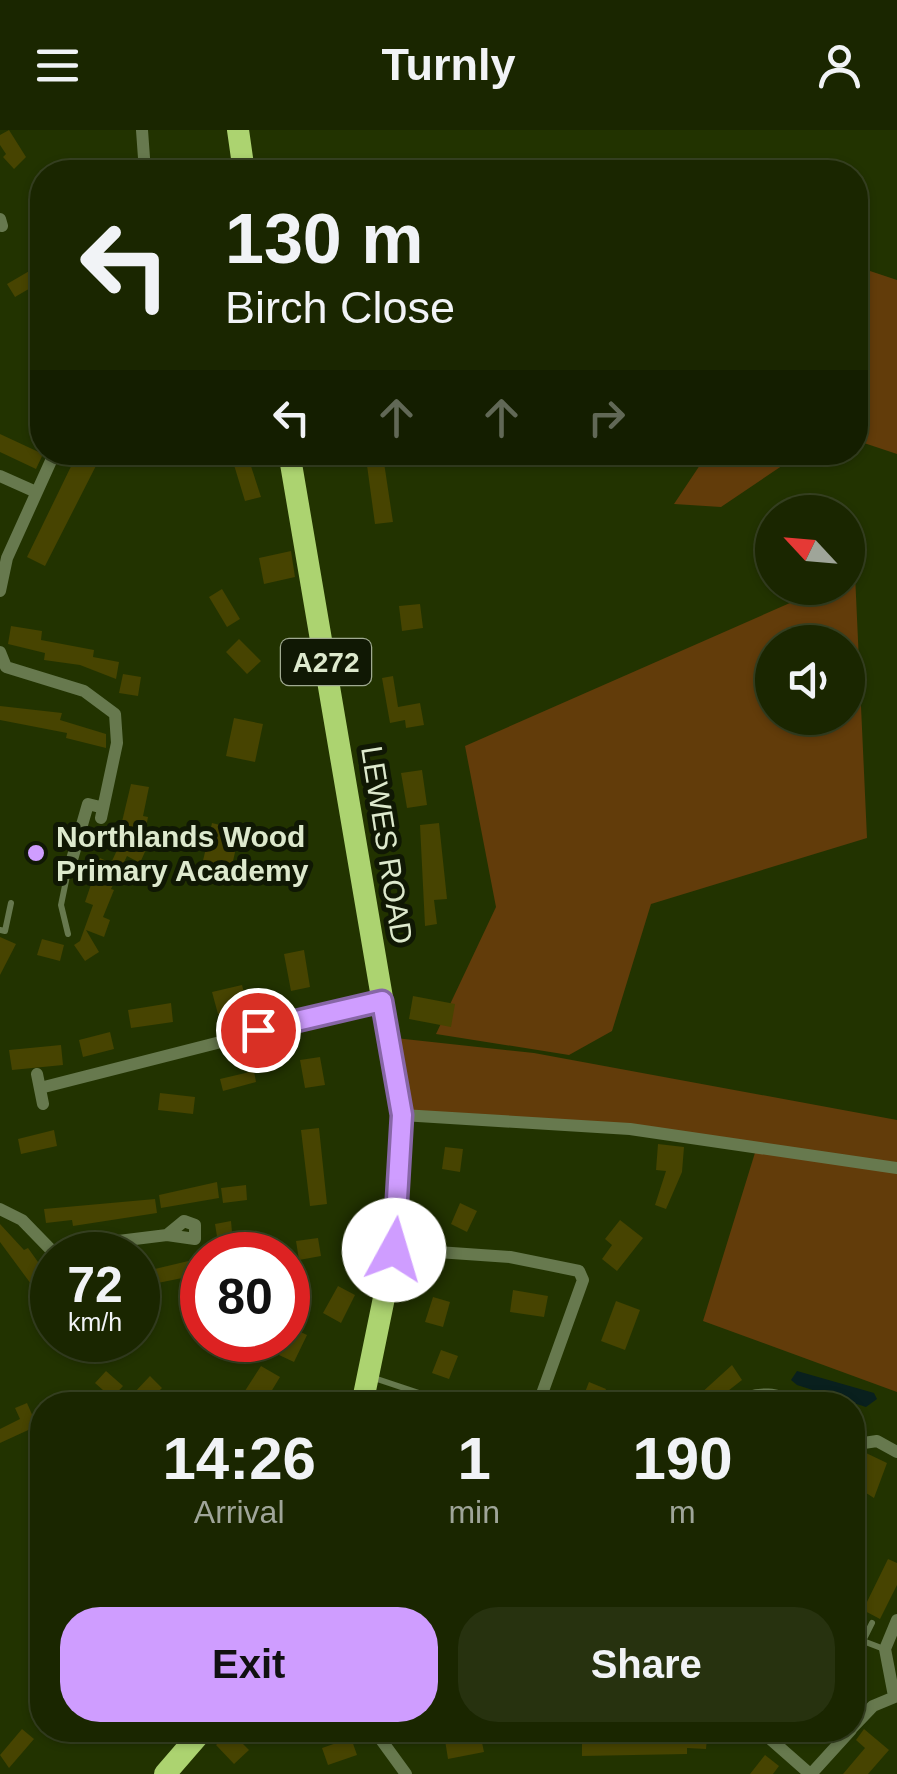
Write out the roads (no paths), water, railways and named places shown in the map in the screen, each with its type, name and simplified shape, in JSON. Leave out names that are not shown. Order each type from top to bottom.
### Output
[{"type":"highway","points":[[238,130],[242,160]]},
{"type":"highway","name":"LEWES ROAD","points":[[291,465],[402,1115],[394,1250],[365,1392]]},
{"type":"highway","points":[[165,1774],[193,1742]]},
{"type":"street","points":[[142,130],[144,160]]},
{"type":"street","points":[[0,591],[7,558],[49,465]]},
{"type":"street","points":[[0,476],[36,492]]},
{"type":"street","points":[[0,652],[6,667],[84,691],[115,714],[117,744],[100,813],[88,804],[69,870]]},
{"type":"street","points":[[42,1104],[39,1081],[382,1001]]},
{"type":"street","points":[[402,1115],[630,1129],[897,1168]]},
{"type":"street","points":[[0,1210],[22,1220],[34,1232]]},
{"type":"street","points":[[160,1237],[167,1236]]},
{"type":"street","points":[[394,1250],[510,1257],[579,1271],[583,1280],[542,1392]]},
{"type":"street","points":[[865,1443],[877,1441],[897,1452]]},
{"type":"street","points":[[865,1715],[873,1706],[895,1696],[885,1649],[897,1620]]},
{"type":"street","points":[[383,1742],[406,1774]]},
{"type":"street","points":[[774,1742],[811,1774],[840,1742]]},
{"type":"lane","points":[[68,934],[61,887],[69,870]]},
{"type":"lane","points":[[0,930],[5,931],[11,903]]},
{"type":"lane","points":[[368,1376],[416,1392]]},
{"type":"lane","points":[[865,1637],[872,1623]]},
{"type":"lane","points":[[865,1642],[885,1649]]},
{"type":"water","points":[[797,1371],[874,1393],[877,1399],[866,1407],[865,1392],[819,1392],[791,1380]]},
{"type":"place","name":"Northlands Wood Primary Academy","points":[[36,853]]}]
